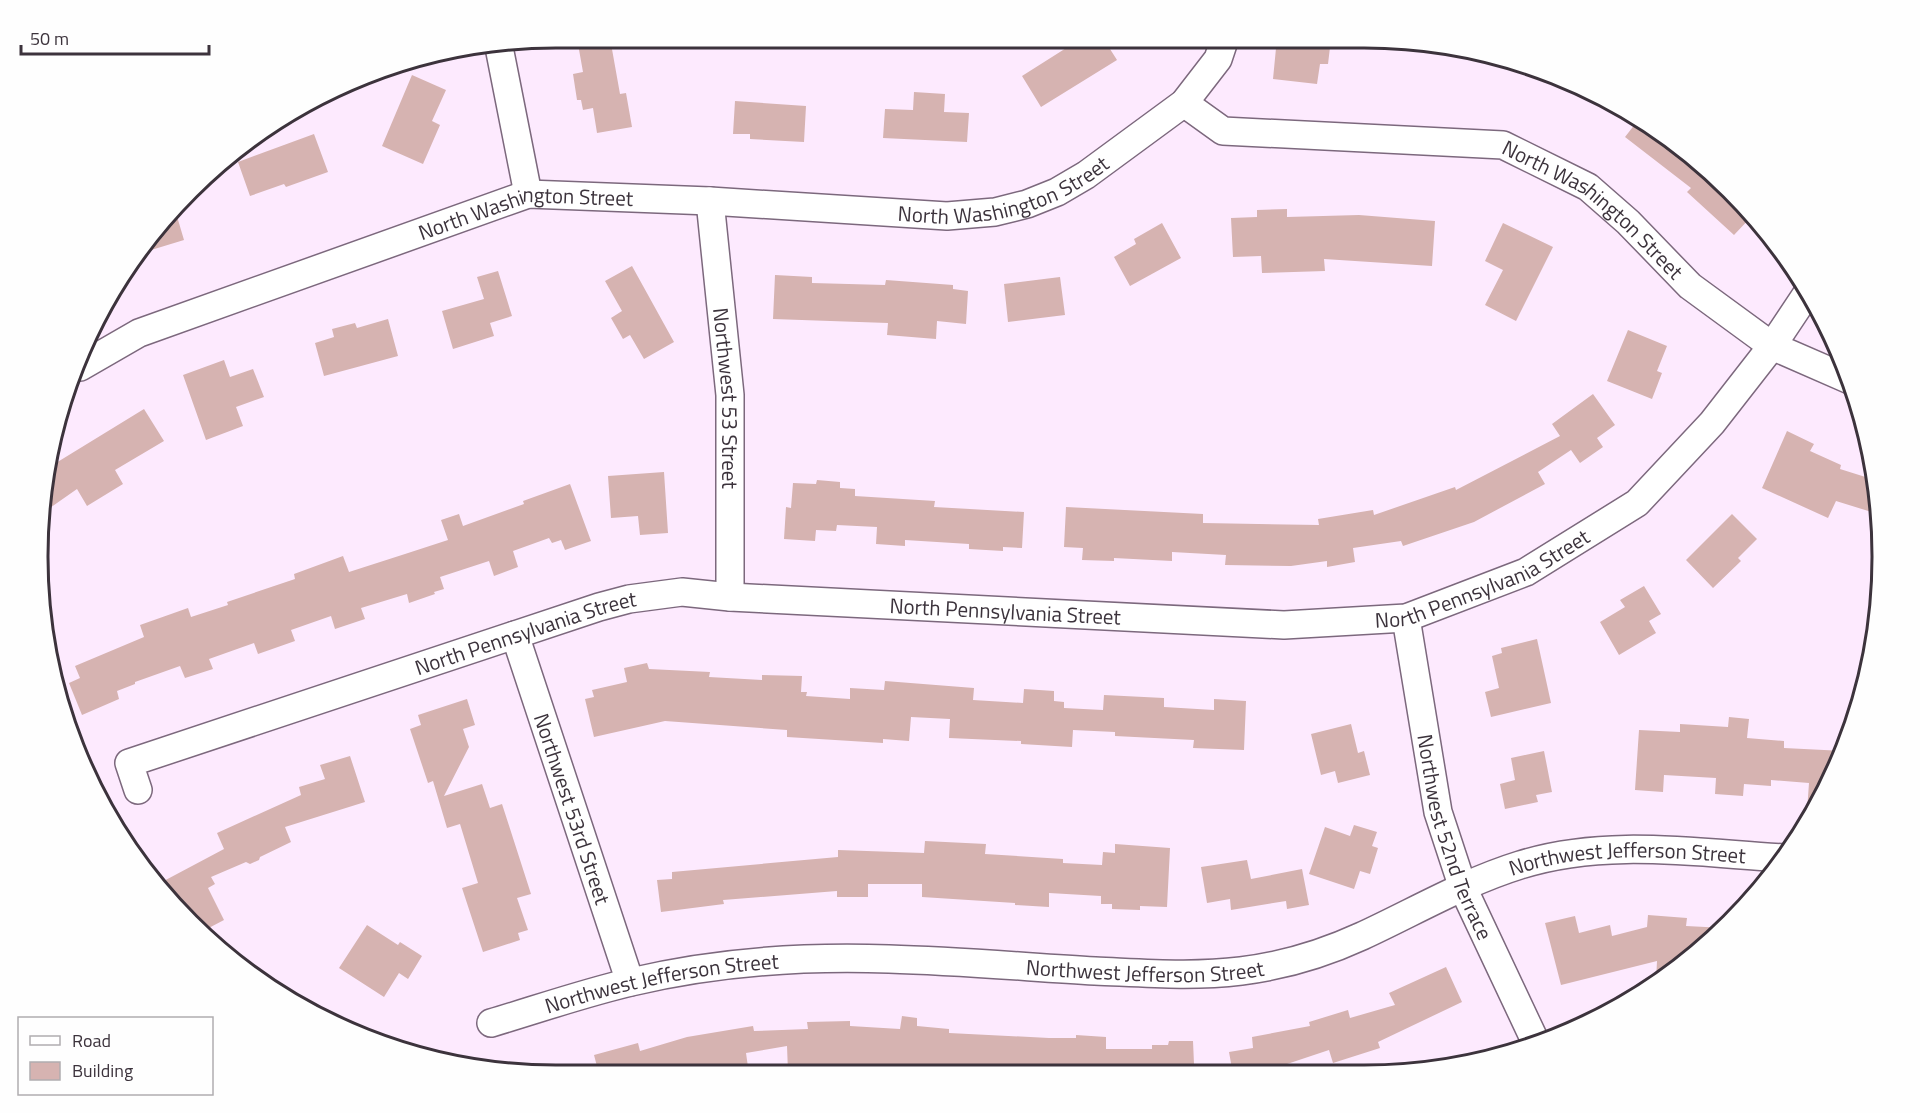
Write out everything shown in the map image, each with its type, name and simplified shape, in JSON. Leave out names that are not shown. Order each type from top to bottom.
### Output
[{"type":"street","points":[[1184,103],[1218,59],[1222,48]]},
{"type":"street","points":[[500,51],[528,194]]},
{"type":"street","name":"North Washington Street","points":[[86,363],[140,333],[528,194],[710,201],[946,216],[995,212],[1027,204],[1057,192],[1086,176],[1184,103],[1222,131],[1503,145],[1588,187],[1628,222],[1690,286],[1772,346],[1838,375]]},
{"type":"street","name":"Northwest 53 Street","points":[[710,201],[730,396],[730,597]]},
{"type":"street","name":"North Pennsylvania Street","points":[[138,790],[129,763],[629,599],[682,592],[730,597],[1284,626],[1406,618],[1526,572],[1637,503],[1712,423],[1772,346],[1803,300]]},
{"type":"street","name":"Northwest 52nd Terrace","points":[[1406,618],[1438,812],[1463,888],[1533,1036]]},
{"type":"street","name":"Northwest 53rd Street","points":[[515,635],[630,982]]},
{"type":"street","name":"Northwest Jefferson Street","points":[[491,1023],[630,982],[754,963],[822,959],[888,959],[1178,975],[1242,971],[1297,959],[1358,938],[1463,888],[1518,865],[1550,857],[1594,850],[1650,850],[1773,857]]},
{"type":"building","points":[[579,48],[612,48],[620,94],[626,93],[632,127],[597,133],[593,108],[583,110],[581,100],[577,100],[573,74],[583,72]]},
{"type":"building","points":[[1066,48],[1109,48],[1117,60],[1041,107],[1022,76]]},
{"type":"building","points":[[1276,48],[1330,48],[1328,64],[1320,64],[1317,84],[1273,79]]},
{"type":"building","points":[[412,75],[446,90],[432,121],[440,125],[423,164],[382,146]]},
{"type":"building","points":[[914,92],[945,94],[944,112],[969,113],[967,142],[883,138],[885,109],[913,110]]},
{"type":"building","points":[[735,101],[806,106],[804,142],[750,139],[750,134],[733,134]]},
{"type":"building","points":[[1634,126],[1646,134],[1699,174],[1747,222],[1734,235],[1687,192],[1691,188],[1625,137]]},
{"type":"building","points":[[314,134],[328,172],[286,187],[284,184],[250,196],[238,162]]},
{"type":"building","points":[[1287,209],[1287,217],[1359,215],[1435,221],[1432,266],[1324,259],[1325,271],[1262,273],[1261,256],[1233,257],[1231,218],[1257,217],[1257,210]]},
{"type":"building","points":[[177,218],[184,240],[151,250]]},
{"type":"building","points":[[1162,223],[1181,258],[1130,286],[1114,257],[1136,244],[1134,239]]},
{"type":"building","points":[[1503,223],[1553,247],[1516,321],[1485,305],[1503,270],[1485,261]]},
{"type":"building","points":[[632,266],[674,342],[644,359],[630,335],[623,339],[611,318],[622,311],[605,281]]},
{"type":"building","points":[[498,271],[512,316],[490,323],[494,336],[453,349],[442,311],[484,299],[477,277]]},
{"type":"building","points":[[775,275],[812,277],[812,283],[885,285],[886,280],[953,285],[953,289],[968,291],[966,324],[937,321],[936,339],[887,335],[888,323],[773,319]]},
{"type":"building","points":[[1060,277],[1065,315],[1008,322],[1004,284]]},
{"type":"building","points":[[388,319],[398,356],[324,376],[315,343],[334,337],[332,329],[355,323],[357,328]]},
{"type":"building","points":[[1628,330],[1667,346],[1657,371],[1662,373],[1652,399],[1607,381]]},
{"type":"building","points":[[224,360],[230,377],[253,369],[264,397],[236,407],[243,426],[206,440],[183,375]]},
{"type":"building","points":[[1593,394],[1615,425],[1597,438],[1603,447],[1580,463],[1571,450],[1538,472],[1545,484],[1474,522],[1403,546],[1401,541],[1353,548],[1355,562],[1327,567],[1327,561],[1291,566],[1225,565],[1226,555],[1172,552],[1172,561],[1114,558],[1114,561],[1082,560],[1083,548],[1064,547],[1066,507],[1203,514],[1203,523],[1319,525],[1318,519],[1373,510],[1374,515],[1455,487],[1456,490],[1560,436],[1552,424]]},
{"type":"building","points":[[144,409],[164,441],[115,470],[123,484],[87,506],[77,489],[50,508],[57,462]]},
{"type":"building","points":[[1787,431],[1814,444],[1810,451],[1841,465],[1840,469],[1866,477],[1870,512],[1836,501],[1828,518],[1762,488]]},
{"type":"building","points":[[664,472],[668,533],[640,535],[638,516],[611,518],[608,476]]},
{"type":"building","points":[[817,480],[840,482],[840,488],[855,489],[855,496],[935,501],[934,507],[1024,512],[1022,548],[1003,547],[1003,551],[969,549],[969,544],[905,540],[905,546],[876,544],[877,527],[837,525],[836,531],[816,530],[815,541],[784,539],[786,507],[791,508],[793,483],[816,484]]},
{"type":"building","points":[[570,484],[591,541],[565,550],[561,540],[552,543],[549,538],[513,551],[518,567],[494,576],[489,561],[440,577],[444,589],[434,592],[435,594],[409,603],[407,594],[361,608],[365,619],[335,629],[331,616],[291,630],[295,641],[258,654],[254,643],[209,659],[213,669],[185,678],[180,666],[117,691],[119,699],[82,715],[69,683],[80,678],[75,666],[144,637],[140,625],[188,608],[191,617],[228,605],[227,602],[295,579],[294,574],[343,556],[349,572],[448,540],[441,520],[459,514],[463,526],[524,504],[523,501]]},
{"type":"building","points":[[1732,514],[1757,539],[1738,558],[1741,561],[1713,588],[1686,560]]},
{"type":"building","points":[[1644,586],[1661,614],[1649,621],[1656,633],[1619,655],[1600,622],[1625,607],[1620,600]]},
{"type":"building","points":[[1537,639],[1551,703],[1491,717],[1485,692],[1499,688],[1492,656],[1502,653],[1501,648]]},
{"type":"building","points":[[647,663],[649,669],[710,672],[709,677],[762,680],[762,675],[802,676],[801,692],[807,692],[806,696],[850,699],[850,688],[884,690],[885,681],[974,688],[973,700],[1023,703],[1024,689],[1054,691],[1054,701],[1064,702],[1064,708],[1103,710],[1104,695],[1164,698],[1164,707],[1214,710],[1214,699],[1246,701],[1244,750],[1193,748],[1194,740],[1115,736],[1115,732],[1073,730],[1072,747],[1021,744],[1021,741],[949,738],[950,719],[911,717],[909,741],[883,739],[883,743],[787,737],[787,730],[665,721],[594,737],[585,699],[594,697],[592,690],[627,682],[624,668]]},
{"type":"building","points":[[467,699],[475,725],[463,729],[469,747],[444,796],[482,784],[490,808],[502,804],[531,894],[517,898],[528,930],[518,933],[520,940],[483,952],[462,888],[478,883],[460,824],[447,828],[433,781],[428,783],[410,729],[421,725],[418,715]]},
{"type":"building","points":[[1729,717],[1749,719],[1747,738],[1784,741],[1784,748],[1833,750],[1807,805],[1809,783],[1771,780],[1771,786],[1744,784],[1743,796],[1715,794],[1716,778],[1664,775],[1663,792],[1635,790],[1639,730],[1680,732],[1680,724],[1728,727]]},
{"type":"building","points":[[1351,724],[1358,753],[1364,751],[1370,775],[1338,783],[1335,771],[1321,775],[1311,734]]},
{"type":"building","points":[[1544,751],[1552,792],[1536,795],[1538,802],[1505,809],[1500,784],[1515,780],[1511,758]]},
{"type":"building","points":[[350,756],[365,802],[285,827],[291,842],[250,864],[246,862],[211,877],[215,884],[208,888],[224,920],[209,928],[165,880],[224,849],[217,833],[301,795],[299,787],[325,779],[320,765]]},
{"type":"building","points":[[1354,825],[1377,832],[1372,846],[1378,848],[1370,874],[1360,871],[1354,889],[1309,874],[1325,827],[1350,836]]},
{"type":"building","points":[[925,841],[986,844],[985,854],[1063,859],[1063,863],[1102,865],[1103,852],[1115,853],[1115,844],[1170,848],[1167,907],[1140,906],[1140,910],[1112,909],[1112,904],[1101,904],[1101,896],[1049,893],[1049,907],[1015,905],[1015,903],[922,897],[922,884],[868,884],[868,897],[837,897],[837,891],[723,900],[724,904],[661,912],[657,880],[672,879],[672,872],[838,857],[838,850],[924,853]]},
{"type":"building","points":[[1247,860],[1251,879],[1302,869],[1309,905],[1287,909],[1286,901],[1231,910],[1230,899],[1207,903],[1201,867]]},
{"type":"building","points":[[1648,915],[1687,918],[1686,926],[1711,927],[1656,972],[1657,961],[1561,985],[1545,923],[1575,916],[1579,933],[1610,925],[1612,936],[1647,927]]},
{"type":"building","points":[[367,925],[398,945],[400,942],[422,956],[408,979],[399,973],[384,997],[339,968]]},
{"type":"building","points":[[1446,967],[1462,1002],[1378,1042],[1380,1048],[1333,1063],[1329,1050],[1287,1065],[1231,1065],[1229,1052],[1253,1048],[1252,1037],[1310,1026],[1309,1022],[1348,1010],[1350,1018],[1395,1005],[1389,993]]},
{"type":"building","points":[[902,1016],[917,1018],[917,1026],[949,1029],[949,1033],[1049,1038],[1076,1038],[1076,1035],[1106,1037],[1106,1049],[1152,1049],[1152,1045],[1168,1045],[1169,1041],[1193,1041],[1194,1064],[788,1065],[787,1046],[746,1053],[748,1065],[597,1065],[594,1055],[638,1043],[640,1051],[687,1037],[753,1026],[754,1031],[808,1029],[807,1022],[850,1021],[850,1026],[900,1029]]}]
